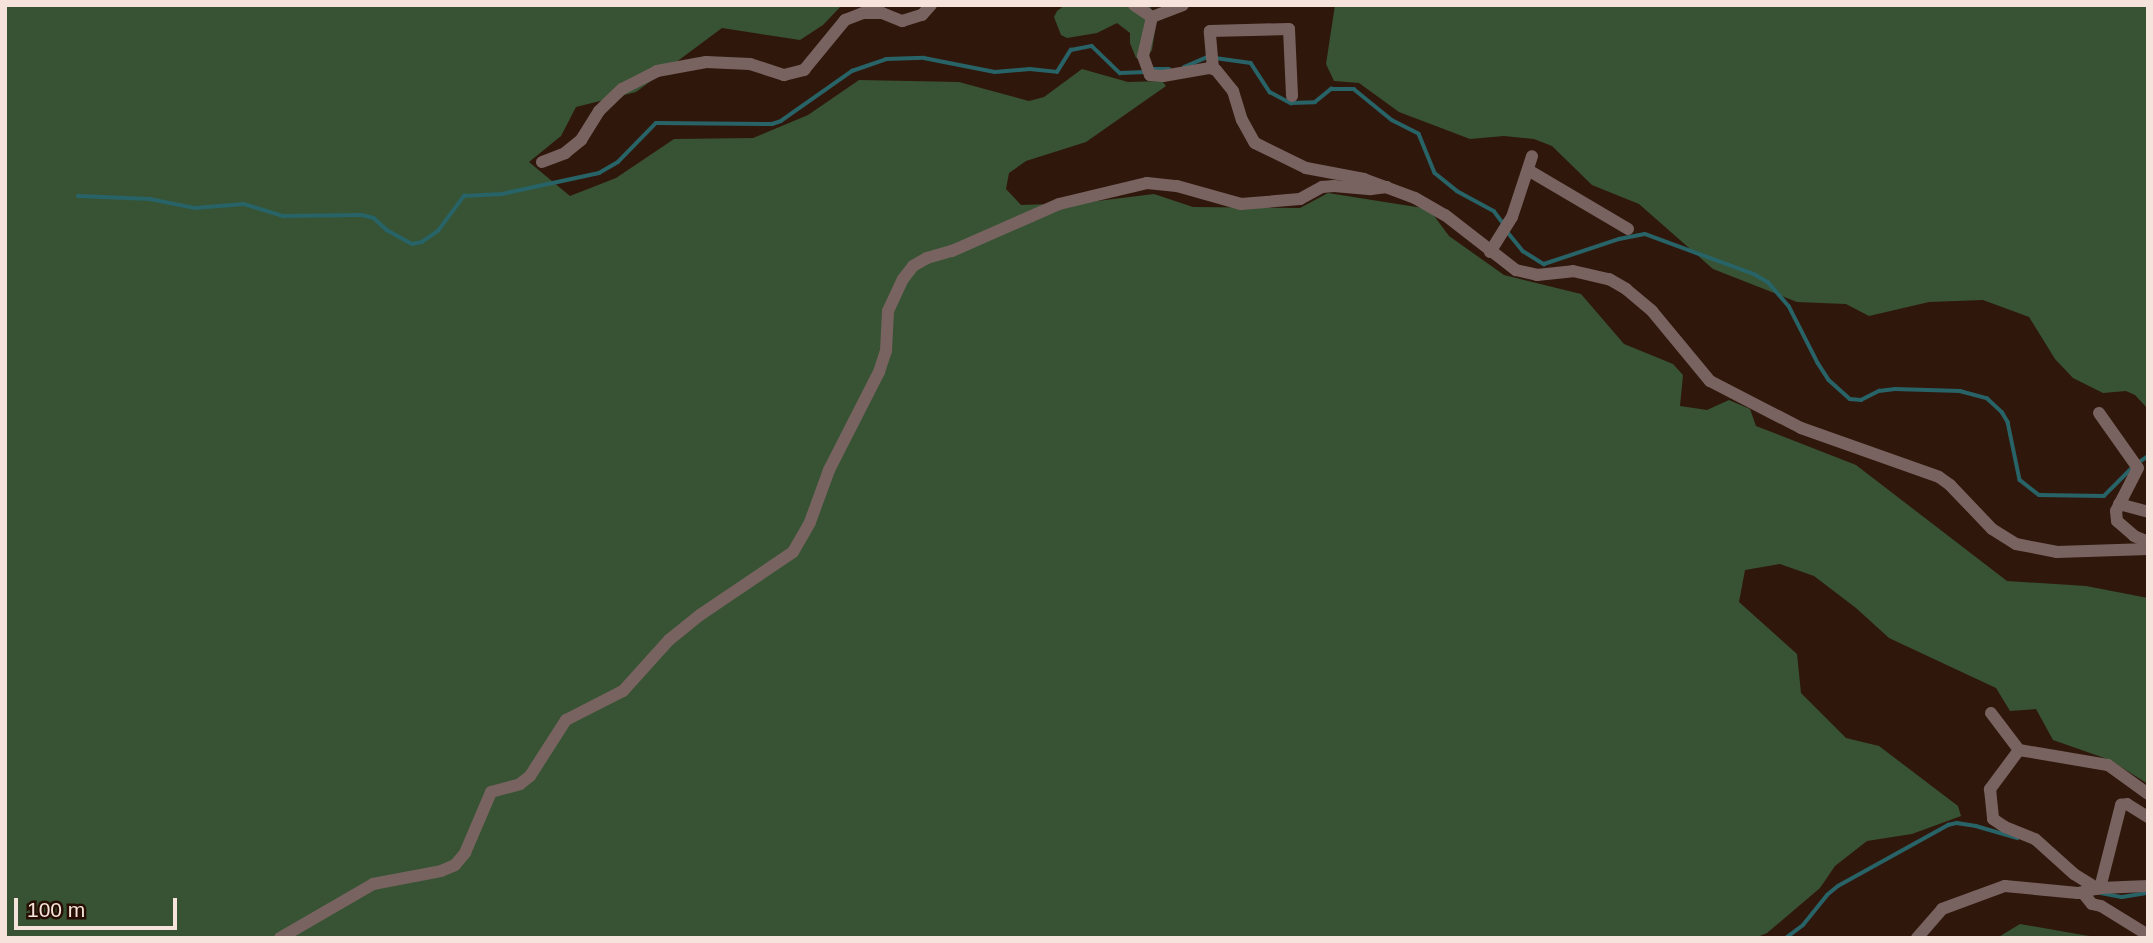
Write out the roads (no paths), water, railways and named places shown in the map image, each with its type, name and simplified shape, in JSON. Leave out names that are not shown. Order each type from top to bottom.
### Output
[{"type":"street","points":[[542,162],[565,153],[581,140],[599,111],[622,89],[657,71],[706,62],[750,64],[784,75],[804,70],[845,20],[863,13],[882,13],[902,21],[922,15],[930,5]]},
{"type":"street","points":[[1134,5],[1152,17]]},
{"type":"street","points":[[1152,17],[1183,5]]},
{"type":"street","points":[[1152,17],[1145,42],[1148,72],[1163,76],[1213,61]]},
{"type":"street","points":[[1292,96],[1289,29],[1210,31],[1213,61],[1233,91],[1245,128],[1255,144],[1306,168],[1387,187],[1431,206],[1516,270],[1529,274],[1593,274],[1618,284],[1652,311],[1710,382],[1801,428],[1939,477],[1992,529],[2016,544],[2057,552],[2148,549]]},
{"type":"street","points":[[1490,252],[1505,228],[1532,156]]},
{"type":"street","points":[[1528,170],[1628,229]]},
{"type":"street","points":[[280,938],[373,884],[441,871],[455,865],[465,853],[491,792],[520,784],[530,776],[566,720],[623,691],[677,633],[793,552],[810,522],[829,470],[879,372],[886,351],[888,311],[903,279],[913,266],[927,257],[952,251],[1059,204],[1147,183],[1177,186],[1241,204],[1300,199],[1322,187],[1387,187]]},
{"type":"street","points":[[2099,413],[2136,465],[2119,504],[2117,521],[2134,536],[2148,542]]},
{"type":"street","points":[[2119,504],[2148,512]]},
{"type":"street","points":[[1991,713],[2018,750],[2108,765],[2148,794]]},
{"type":"street","points":[[2018,750],[1990,789],[1993,819],[2004,827],[2035,839],[2074,874],[2099,888]]},
{"type":"street","points":[[2099,888],[2121,805],[2127,804],[2148,817]]},
{"type":"street","points":[[1917,938],[1942,909],[2005,886],[2082,893],[2099,888],[2148,886]]},
{"type":"street","points":[[2082,893],[2092,904],[2101,906],[2148,935]]},
{"type":"waterway","points":[[78,196],[150,199],[195,208],[244,204],[283,216],[362,215],[374,218],[387,230],[412,244],[422,242],[438,231],[464,196],[502,194],[599,173],[618,162],[656,123],[772,124],[781,121],[852,71],[886,59],[924,58],[995,72],[1030,69],[1057,72],[1071,50],[1092,46],[1120,73],[1146,72]]},
{"type":"waterway","points":[[1184,67],[1208,57],[1251,63],[1270,92],[1291,103],[1315,102],[1331,89],[1354,89],[1392,120],[1419,134],[1435,173],[1457,191],[1494,211],[1503,223]]},
{"type":"waterway","points":[[1153,69],[1169,69]]},
{"type":"waterway","points":[[1506,230],[1523,251],[1544,264],[1619,239],[1645,234],[1754,274],[1768,282],[1789,306],[1829,380],[1850,399],[1861,400],[1879,391],[1895,389],[1960,391],[1987,398],[2008,422],[2020,480],[2039,495],[2104,496],[2132,468]]},
{"type":"waterway","points":[[2138,463],[2148,456]]},
{"type":"waterway","points":[[1786,938],[1803,925],[1827,895],[1838,886],[1948,825],[1957,823],[1976,826],[2017,838]]},
{"type":"waterway","points":[[2101,893],[2122,897],[2148,893]]}]
